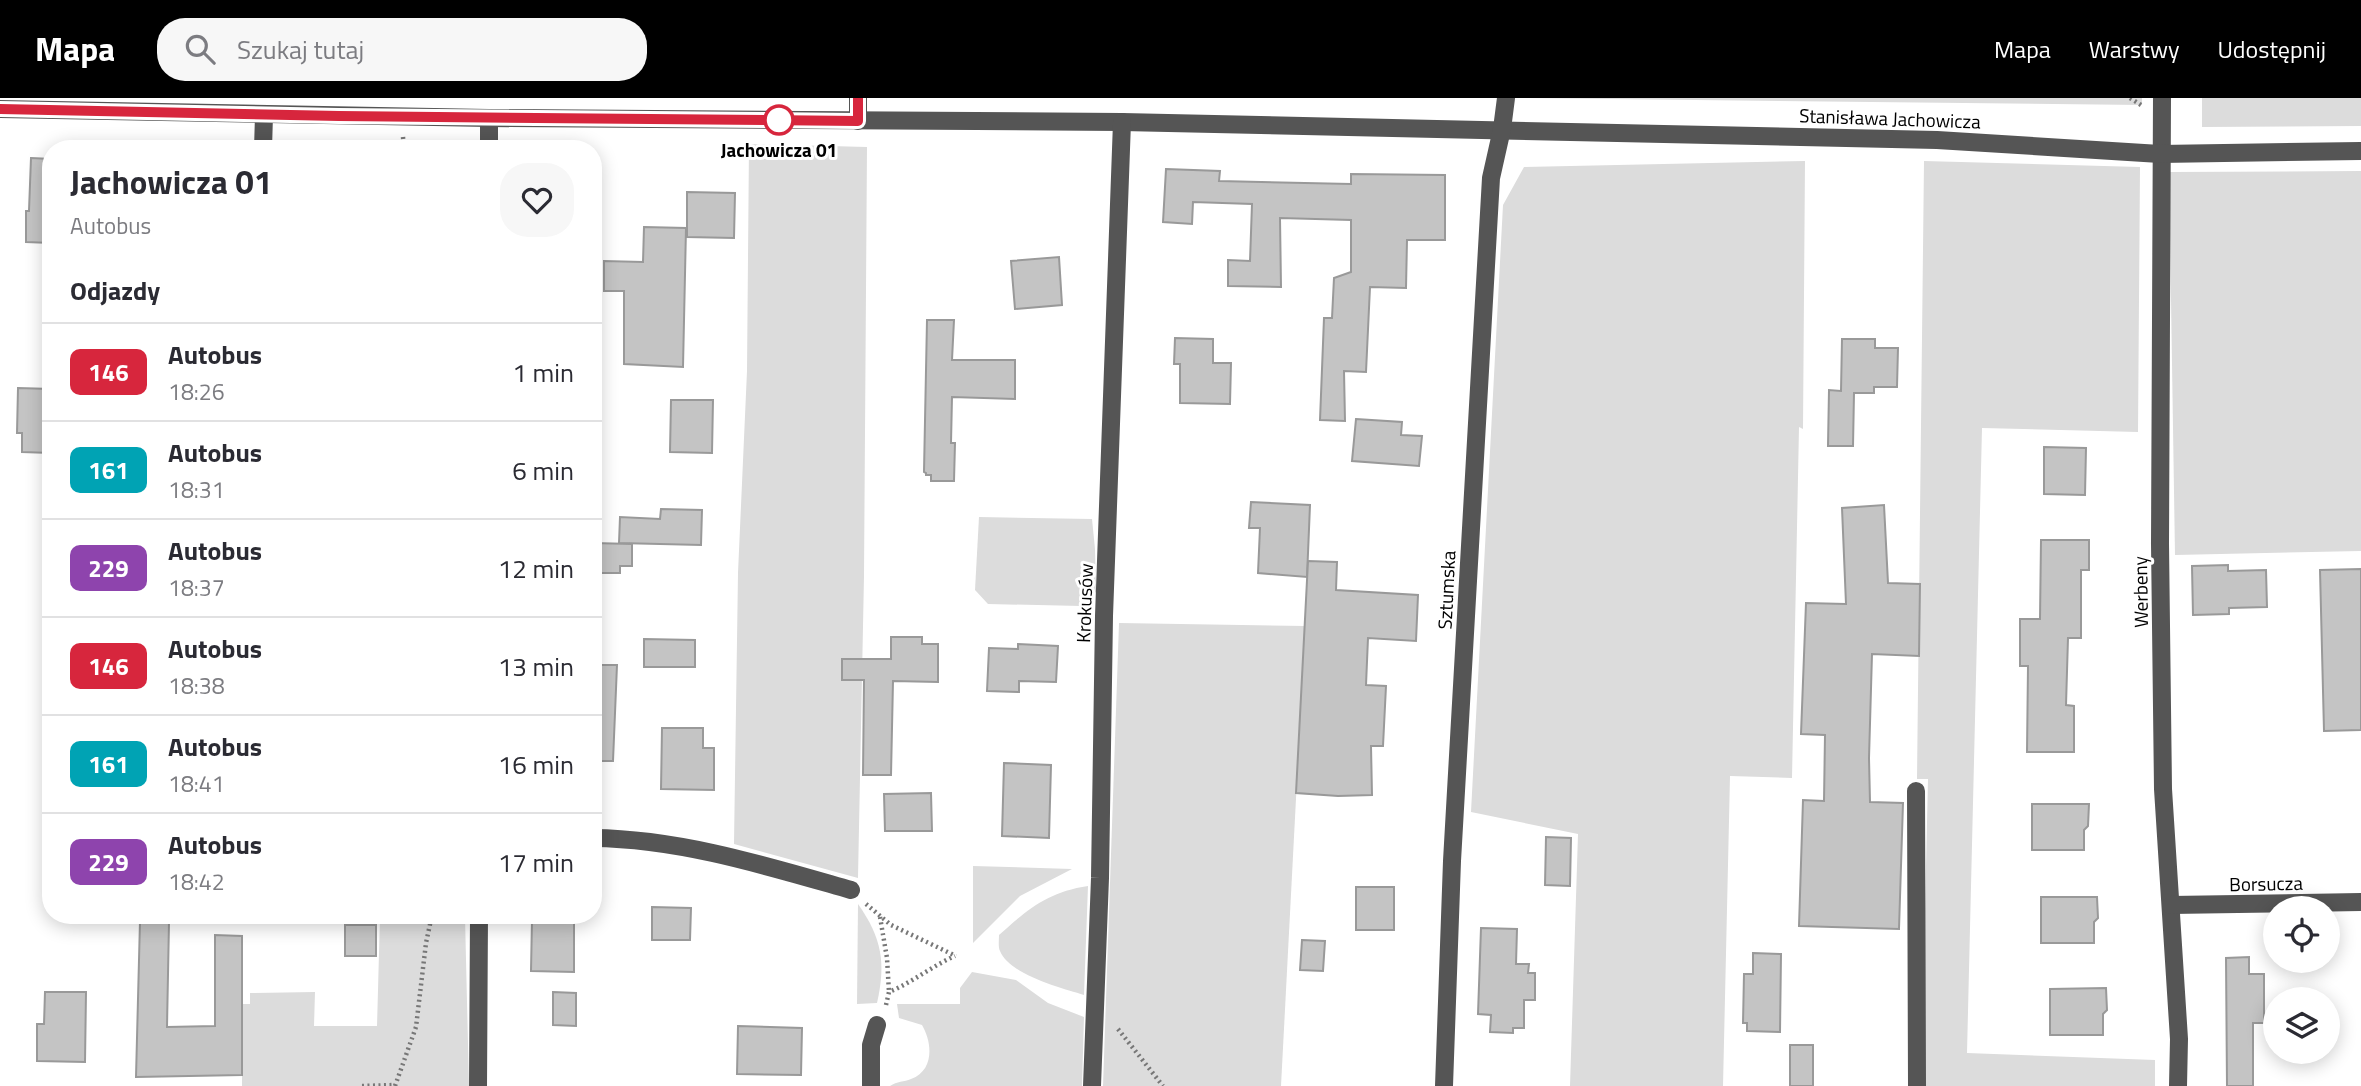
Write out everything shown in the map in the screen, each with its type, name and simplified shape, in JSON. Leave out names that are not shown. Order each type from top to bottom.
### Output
[{"type":"street","points":[[858,98],[858,121]]},
{"type":"street","name":"Sztumska","points":[[1444,1086],[1452,847],[1490,192],[1506,98]]},
{"type":"street","name":"Werbeny","points":[[2162,98],[2163,789],[2179,1040],[2178,1086]]},
{"type":"street","name":"Stanisława Jachowicza","points":[[0,109],[199,106],[264,115],[1122,122],[1937,140],[2160,153],[2361,151]]},
{"type":"street","points":[[263,140],[264,115]]},
{"type":"street","points":[[489,118],[489,140]]},
{"type":"street","name":"Krokusów","points":[[1092,1086],[1100,878],[1104,617],[1122,122]]},
{"type":"street","points":[[1916,791],[1917,1086]]},
{"type":"street","points":[[602,838],[626,838],[738,858],[850,890]]},
{"type":"street","name":"Borsucza","points":[[2171,905],[2361,902]]},
{"type":"street","points":[[478,1086],[479,924]]},
{"type":"street","points":[[870,1086],[871,1045],[877,1025]]},
{"type":"path","points":[[850,890],[880,916],[910,935],[956,956],[936,964],[907,985],[889,992]]},
{"type":"path","points":[[880,916],[887,958],[889,992],[886,1004]]},
{"type":"path","points":[[362,1086],[395,1086],[416,1027],[430,924]]},
{"type":"path","points":[[1096,1007],[1121,1032],[1163,1086]]},
{"type":"shaded area","points":[[1524,98],[2142,98],[2142,105]]},
{"type":"shaded area","points":[[2202,98],[2361,98],[2361,126],[2202,127]]},
{"type":"shaded area","points":[[749,144],[867,147],[864,576],[858,878],[734,844],[738,573],[747,371]]},
{"type":"shaded area","points":[[1805,161],[1803,429],[1799,427],[1792,778],[1730,776],[1723,1086],[1570,1086],[1578,834],[1471,812],[1503,205],[1524,167]]},
{"type":"shaded area","points":[[1924,161],[2140,167],[2138,432],[1982,428],[1967,1053],[2155,1060],[2155,1086],[1921,1086],[1928,779],[1917,779]]},
{"type":"shaded area","points":[[2361,171],[2361,551],[2175,555],[2169,172]]},
{"type":"shaded area","points":[[979,517],[1092,519],[1096,592],[1081,606],[988,604],[975,590]]},
{"type":"shaded area","points":[[1119,623],[1305,626],[1281,1086],[1103,1086]]},
{"type":"shaded area","points":[[973,866],[1072,869],[1020,896],[973,943]]},
{"type":"shaded area","points":[[1088,886],[1084,995],[1025,974],[1006,959],[999,949],[999,935],[1039,903],[1061,893]]},
{"type":"shaded area","points":[[858,904],[872,928],[880,951],[881,975],[877,1003],[857,1004]]},
{"type":"shaded area","points":[[380,924],[465,924],[469,1086],[242,1086],[242,1004],[250,1004],[250,993],[315,992],[314,1026],[377,1026]]},
{"type":"shaded area","points":[[972,972],[1016,980],[1048,1003],[1084,1017],[1082,1086],[890,1086],[919,1075],[928,1062],[929,1055],[928,1039],[922,1025],[899,1018],[897,1004],[960,1004],[960,988]]},
{"type":"building","points":[[31,158],[42,159],[42,243],[26,242],[26,211],[29,211]]},
{"type":"building","points":[[1166,169],[1220,171],[1219,181],[1351,184],[1351,174],[1445,175],[1445,240],[1407,240],[1406,288],[1370,287],[1366,372],[1344,371],[1345,421],[1320,420],[1324,318],[1332,318],[1334,278],[1351,272],[1351,220],[1280,218],[1281,287],[1228,286],[1228,260],[1250,261],[1252,204],[1193,202],[1192,224],[1163,222]]},
{"type":"building","points":[[687,192],[735,193],[734,238],[687,237]]},
{"type":"building","points":[[644,227],[686,228],[683,367],[624,364],[624,291],[604,291],[604,261],[643,262]]},
{"type":"building","points":[[1059,257],[1062,305],[1015,309],[1011,261]]},
{"type":"building","points":[[927,320],[954,320],[952,360],[1015,360],[1015,399],[952,397],[954,481],[931,481],[931,475],[924,472]]},
{"type":"building","points":[[1175,338],[1213,339],[1213,363],[1231,363],[1230,404],[1180,403],[1180,364],[1174,364]]},
{"type":"building","points":[[1842,339],[1875,339],[1875,348],[1898,348],[1897,387],[1874,387],[1874,393],[1854,393],[1853,446],[1828,446],[1829,390],[1841,391]]},
{"type":"building","points":[[18,388],[42,389],[42,453],[22,452],[22,433],[17,433]]},
{"type":"building","points":[[671,400],[713,400],[712,453],[670,452]]},
{"type":"building","points":[[1356,419],[1402,422],[1401,435],[1422,436],[1419,466],[1352,461]]},
{"type":"building","points":[[2044,447],[2086,448],[2085,495],[2044,494]]},
{"type":"building","points":[[1251,502],[1310,505],[1307,577],[1258,573],[1260,528],[1249,528]]},
{"type":"building","points":[[1884,505],[1888,583],[1920,584],[1919,656],[1872,654],[1870,802],[1903,803],[1899,929],[1799,926],[1803,800],[1824,801],[1825,735],[1801,734],[1806,603],[1846,604],[1842,508]]},
{"type":"building","points":[[661,509],[702,510],[701,545],[619,543],[620,517],[660,519]]},
{"type":"building","points":[[2041,540],[2089,540],[2089,570],[2081,570],[2081,638],[2068,638],[2066,705],[2074,706],[2074,752],[2027,752],[2028,666],[2020,666],[2020,619],[2040,619]]},
{"type":"building","points":[[602,543],[632,544],[632,566],[620,566],[620,573],[602,573]]},
{"type":"building","points":[[1308,561],[1337,562],[1336,590],[1418,595],[1416,641],[1368,638],[1366,685],[1386,686],[1383,746],[1371,746],[1372,795],[1296,793]]},
{"type":"building","points":[[2228,565],[2228,571],[2266,570],[2267,607],[2229,608],[2229,614],[2193,615],[2192,566]]},
{"type":"building","points":[[2361,569],[2361,730],[2324,731],[2320,570]]},
{"type":"building","points":[[891,637],[922,637],[922,644],[938,644],[938,682],[893,681],[891,775],[863,775],[864,680],[842,680],[842,659],[891,659]]},
{"type":"building","points":[[644,639],[695,640],[695,667],[644,667]]},
{"type":"building","points":[[1018,644],[1058,646],[1056,682],[1019,681],[1019,692],[987,691],[989,648],[1018,649]]},
{"type":"building","points":[[602,665],[617,665],[613,761],[602,761]]},
{"type":"building","points":[[662,728],[703,728],[703,748],[714,748],[714,790],[661,789]]},
{"type":"building","points":[[1004,763],[1051,765],[1049,838],[1002,836]]},
{"type":"building","points":[[931,793],[932,831],[885,831],[884,794]]},
{"type":"building","points":[[2032,804],[2089,804],[2088,826],[2084,830],[2084,850],[2032,850]]},
{"type":"building","points":[[1546,837],[1571,838],[1570,886],[1545,885]]},
{"type":"building","points":[[1356,887],[1394,887],[1394,930],[1356,930]]},
{"type":"building","points":[[2041,897],[2097,897],[2098,918],[2094,922],[2094,943],[2041,943]]},
{"type":"building","points":[[652,907],[691,908],[690,940],[652,940]]},
{"type":"building","points":[[140,924],[169,924],[167,1027],[215,1026],[215,935],[242,936],[242,1075],[136,1077]]},
{"type":"building","points":[[532,924],[574,924],[574,972],[531,971]]},
{"type":"building","points":[[345,925],[376,925],[376,956],[345,956]]},
{"type":"building","points":[[1481,928],[1517,929],[1516,964],[1529,964],[1528,973],[1535,973],[1535,1000],[1524,1000],[1524,1028],[1513,1028],[1513,1033],[1490,1032],[1491,1015],[1478,1014]]},
{"type":"building","points":[[1302,940],[1325,941],[1323,971],[1300,970]]},
{"type":"building","points":[[1753,953],[1781,954],[1780,1032],[1747,1031],[1747,1023],[1743,1023],[1744,974],[1753,974]]},
{"type":"building","points":[[2249,957],[2249,974],[2264,974],[2263,1023],[2253,1023],[2253,1086],[2227,1086],[2226,958]]},
{"type":"building","points":[[2106,988],[2107,1010],[2103,1014],[2103,1035],[2050,1035],[2050,989]]},
{"type":"building","points":[[45,992],[86,992],[85,1062],[37,1061],[37,1024],[44,1024]]},
{"type":"building","points":[[553,992],[576,993],[576,1026],[553,1025]]},
{"type":"building","points":[[738,1026],[802,1028],[801,1075],[737,1074]]},
{"type":"building","points":[[1790,1045],[1813,1045],[1813,1086],[1790,1086]]},
{"type":"bus line","name":"146","points":[[0,109],[246,115],[858,121],[858,98]]},
{"type":"place","name":"Jachowicza 01","points":[[779,120]]}]
